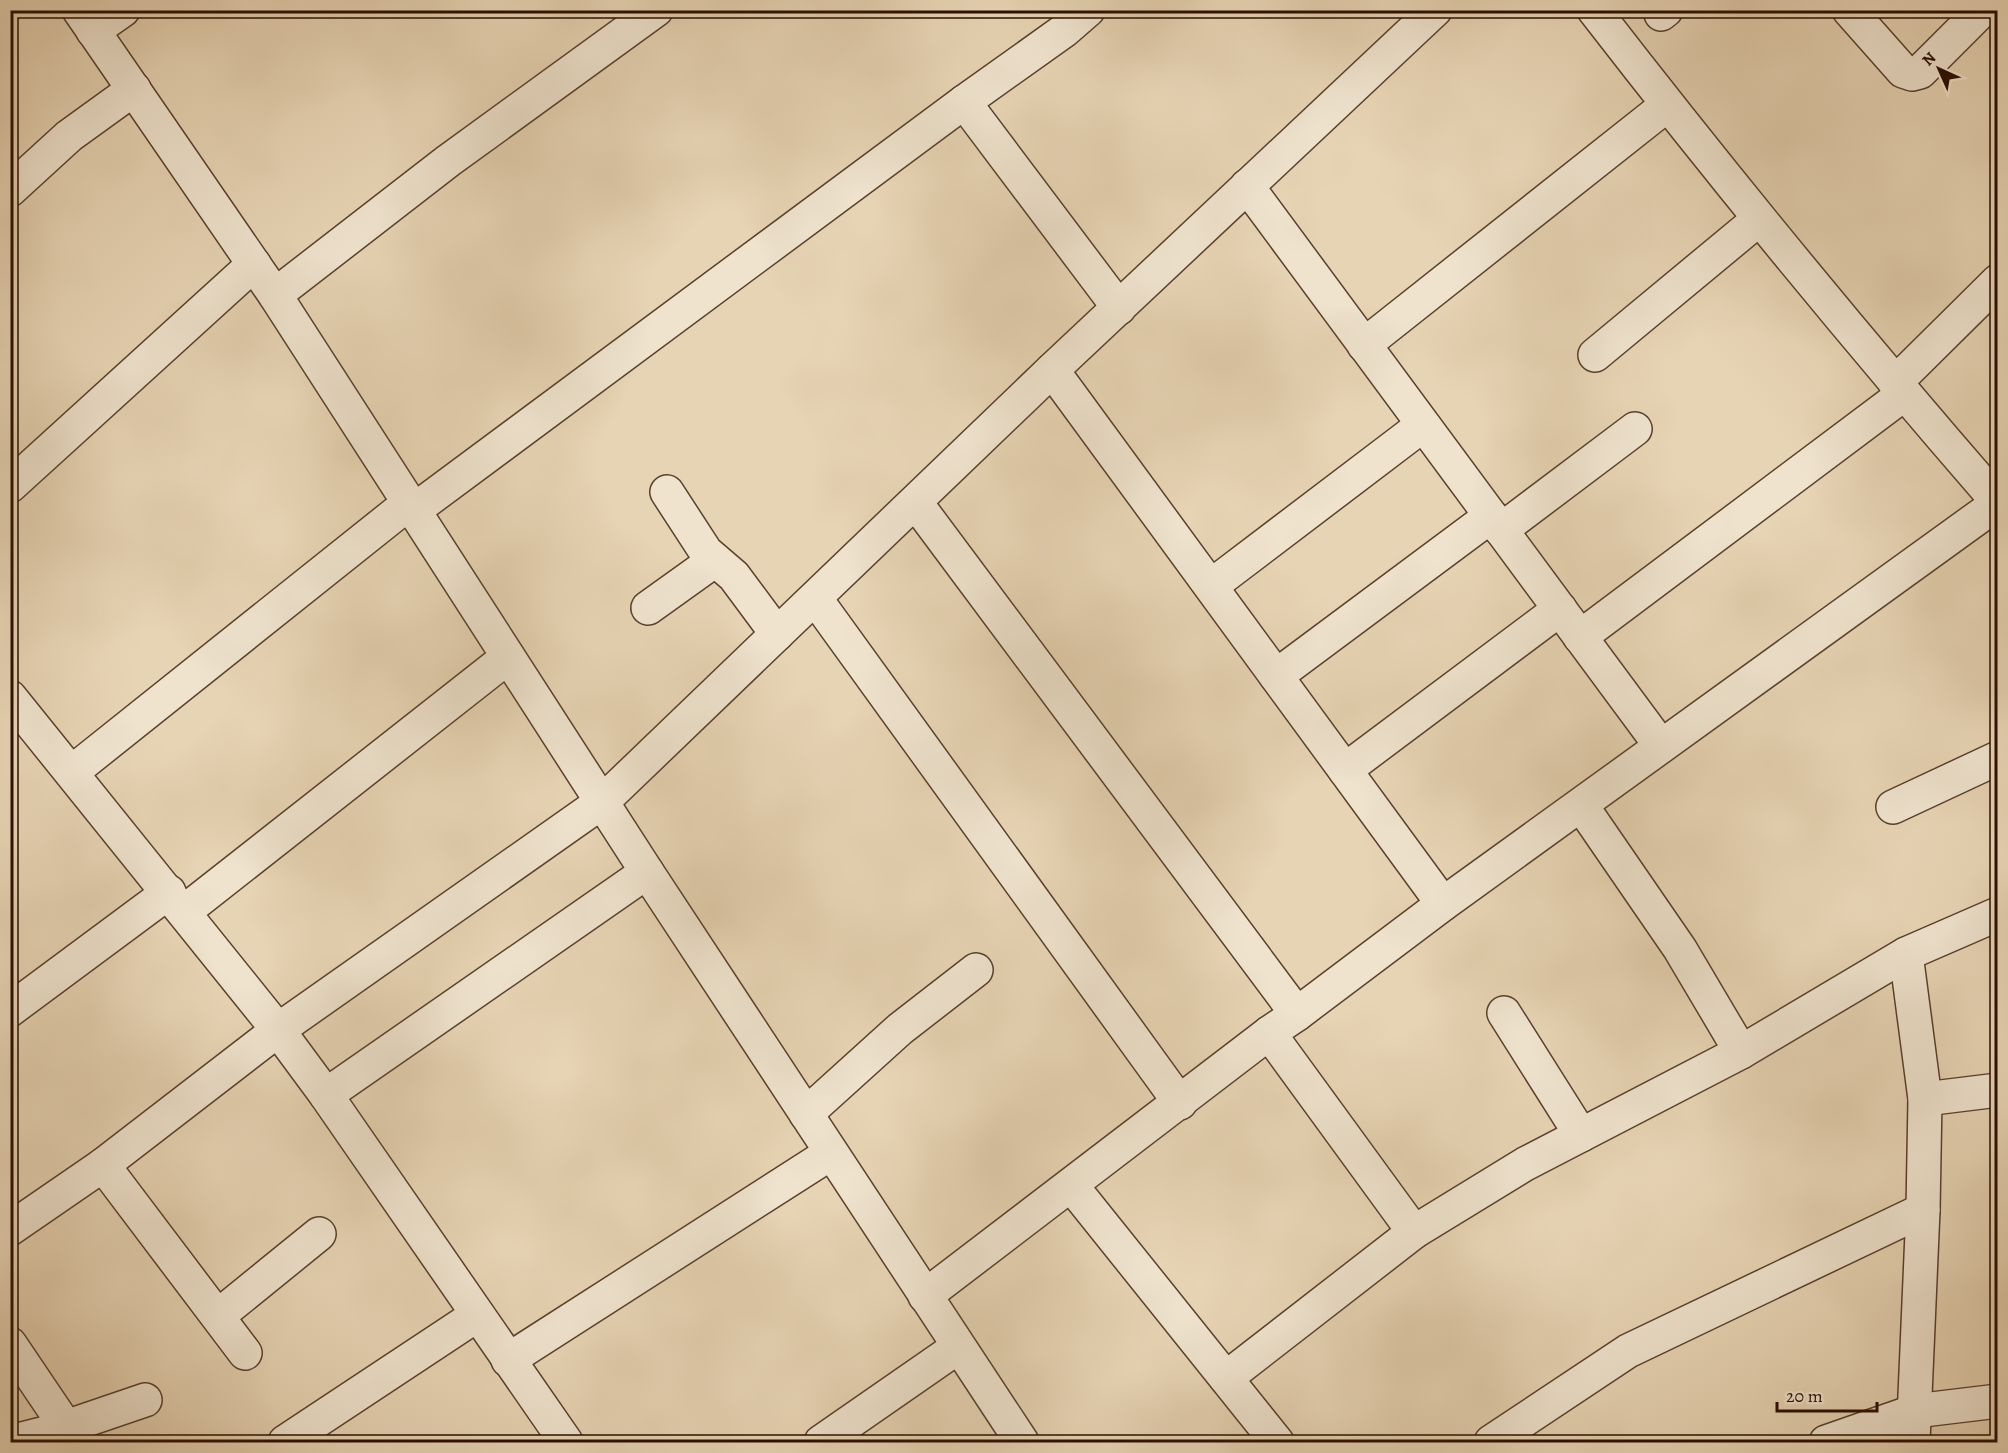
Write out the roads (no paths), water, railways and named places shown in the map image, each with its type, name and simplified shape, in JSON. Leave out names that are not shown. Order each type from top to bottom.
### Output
[{"type":"street","points":[[123,10],[86,21],[275,295],[647,872],[1022,1443]]},
{"type":"street","points":[[275,295],[448,161],[656,10]]},
{"type":"street","points":[[72,772],[411,507],[1065,30],[1088,10]]},
{"type":"street","points":[[10,1229],[103,1165],[278,1030],[602,802],[1052,370],[1435,10]]},
{"type":"street","points":[[925,1296],[1269,1033],[1443,904],[1998,502],[1759,219],[1594,10]]},
{"type":"street","points":[[1850,10],[1903,72],[1912,74],[1920,72],[1982,10]]},
{"type":"street","points":[[10,190],[69,136],[134,89]]},
{"type":"street","points":[[964,102],[1119,308]]},
{"type":"street","points":[[1364,345],[1667,105]]},
{"type":"street","points":[[1247,186],[1661,746]]},
{"type":"street","points":[[1595,355],[1759,219]]},
{"type":"street","points":[[10,486],[254,264]]},
{"type":"street","points":[[1580,638],[1900,388],[1998,280]]},
{"type":"street","points":[[1052,370],[1443,904]]},
{"type":"street","points":[[1211,586],[1423,425]]},
{"type":"street","points":[[1276,676],[1635,429]]},
{"type":"street","points":[[667,492],[706,552],[735,576],[777,634]]},
{"type":"street","points":[[916,502],[1297,1014]]},
{"type":"street","points":[[648,608],[715,560]]},
{"type":"street","points":[[815,598],[1180,1102]]},
{"type":"street","points":[[1345,770],[1560,609]]},
{"type":"street","points":[[10,1010],[177,902],[508,657]]},
{"type":"street","points":[[10,697],[278,1030],[326,1095],[566,1443]]},
{"type":"street","points":[[1893,807],[1998,758]]},
{"type":"street","points":[[1581,805],[1680,949],[1742,1052]]},
{"type":"street","points":[[326,1095],[647,872]]},
{"type":"street","points":[[1226,1378],[1414,1232],[1525,1164],[1742,1052],[1906,954],[1998,914]]},
{"type":"street","points":[[1906,954],[1925,1099],[1923,1210],[1913,1443]]},
{"type":"street","points":[[806,1114],[900,1029],[976,970]]},
{"type":"street","points":[[1504,1013],[1581,1135]]},
{"type":"street","points":[[1269,1033],[1414,1232]]},
{"type":"street","points":[[1925,1099],[1998,1090]]},
{"type":"street","points":[[508,1360],[831,1153]]},
{"type":"street","points":[[103,1165],[245,1353]]},
{"type":"street","points":[[1071,1185],[1277,1443]]},
{"type":"street","points":[[1491,1443],[1628,1351],[1923,1210]]},
{"type":"street","points":[[218,1316],[319,1234]]},
{"type":"street","points":[[285,1443],[477,1315]]},
{"type":"street","points":[[10,1344],[61,1434]]},
{"type":"street","points":[[821,1443],[958,1347]]},
{"type":"street","points":[[10,1442],[61,1434],[145,1400]]},
{"type":"street","points":[[1826,1443],[1915,1411],[1998,1401]]}]
